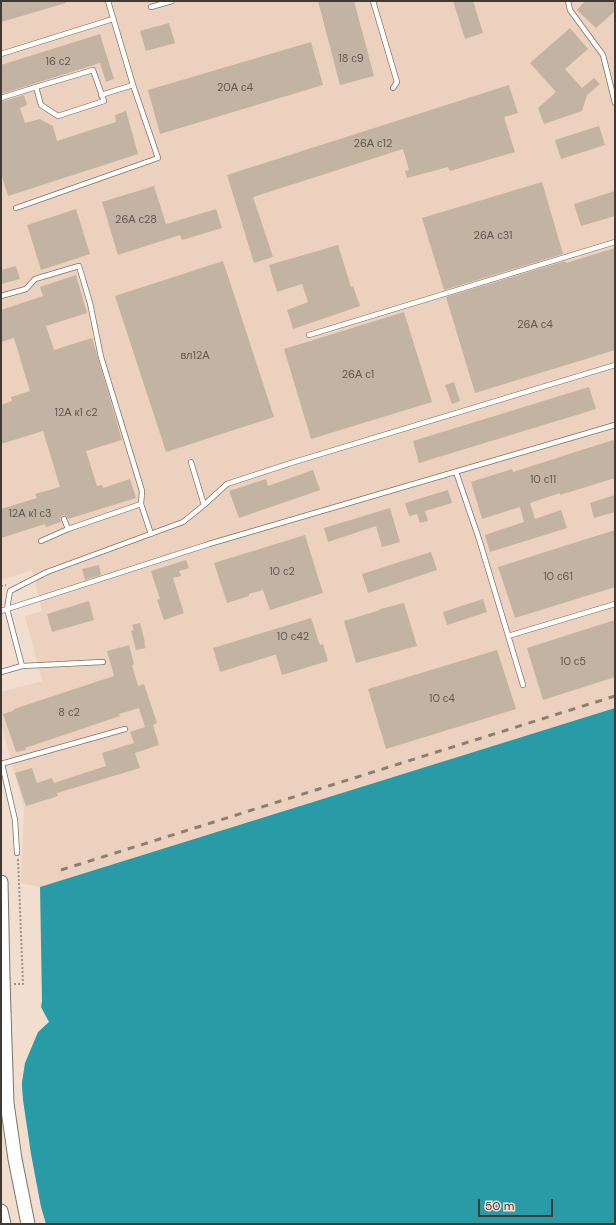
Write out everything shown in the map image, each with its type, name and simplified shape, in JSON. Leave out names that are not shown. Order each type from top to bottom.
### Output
[{"type":"main road","points":[[1,882],[7,1103],[15,1159],[28,1224]]},
{"type":"main road","points":[[1,1211],[4,1224]]},
{"type":"lane","points":[[16,208],[158,158],[133,85],[108,1]]},
{"type":"lane","points":[[151,7],[172,1]]},
{"type":"lane","points":[[373,1],[397,82],[393,88]]},
{"type":"lane","points":[[568,1],[570,10],[603,55],[615,103]]},
{"type":"lane","points":[[1,54],[113,19]]},
{"type":"lane","points":[[1,98],[36,87],[93,70],[104,101],[58,116],[42,105],[36,87]]},
{"type":"lane","points":[[102,95],[133,85]]},
{"type":"lane","points":[[309,335],[615,242]]},
{"type":"lane","points":[[1,296],[26,288],[35,279],[79,266],[90,303],[101,357],[142,491],[141,504],[151,534]]},
{"type":"lane","points":[[22,666],[7,609],[10,591],[48,572],[183,522],[228,484],[291,463],[615,365]]},
{"type":"lane","points":[[1,611],[209,544],[615,425]]},
{"type":"lane","points":[[192,462],[204,505]]},
{"type":"lane","points":[[456,472],[479,539],[523,685]]},
{"type":"lane","points":[[41,541],[68,529],[141,504]]},
{"type":"lane","points":[[64,519],[68,529]]},
{"type":"lane","points":[[508,636],[615,604]]},
{"type":"lane","points":[[1,672],[22,666],[103,662]]},
{"type":"lane","points":[[18,853],[15,820],[2,764],[125,729]]},
{"type":"path","points":[[18,853],[23,984]]},
{"type":"shaded area","points":[[1,1],[615,1],[615,708],[40,887],[21,883],[24,808],[1,724],[1,692],[42,681],[25,616],[42,611],[32,570],[1,580]]},
{"type":"water","points":[[615,708],[615,1224],[1,1224],[1,1112],[20,1095],[25,1063],[38,1032],[49,1022],[41,1007],[40,887]]},
{"type":"pier","points":[[21,1073],[23,1100],[31,1154],[41,1207],[46,1224],[1,1224],[1,1109],[18,1094]]},
{"type":"building","points":[[1,1],[66,1],[66,3],[1,22]]},
{"type":"building","points":[[318,1],[354,1],[374,76],[340,85]]},
{"type":"building","points":[[453,1],[473,1],[483,33],[465,39]]},
{"type":"building","points":[[585,1],[615,1],[615,11],[596,28],[577,10]]},
{"type":"building","points":[[169,23],[175,43],[146,51],[140,31]]},
{"type":"building","points":[[570,28],[588,49],[565,69],[582,88],[594,78],[600,84],[587,95],[582,111],[544,124],[538,108],[556,92],[530,63]]},
{"type":"building","points":[[100,34],[114,79],[106,82],[100,63],[1,94],[1,65]]},
{"type":"building","points":[[311,42],[323,85],[160,134],[148,90]]},
{"type":"building","points":[[509,85],[518,113],[504,117],[515,152],[450,171],[448,167],[407,178],[405,171],[409,170],[403,149],[253,197],[273,257],[254,263],[227,175]]},
{"type":"building","points":[[24,95],[27,105],[20,108],[25,123],[40,119],[53,126],[57,141],[116,122],[115,115],[126,111],[138,154],[8,196],[1,173],[1,102]]},
{"type":"building","points":[[599,126],[605,145],[561,159],[555,140]]},
{"type":"building","points":[[542,182],[563,254],[444,290],[422,218]]},
{"type":"building","points":[[154,186],[166,224],[216,209],[222,228],[182,240],[180,235],[118,255],[102,202]]},
{"type":"building","points":[[615,191],[615,216],[581,226],[574,204]]},
{"type":"building","points":[[76,209],[90,254],[41,270],[27,225]]},
{"type":"building","points":[[338,245],[351,287],[353,286],[360,306],[293,329],[287,310],[308,302],[302,284],[277,292],[269,265]]},
{"type":"building","points":[[615,248],[615,350],[475,393],[446,297],[565,261],[566,263]]},
{"type":"building","points":[[223,261],[274,417],[166,452],[115,296]]},
{"type":"building","points":[[16,266],[20,279],[1,284],[1,270]]},
{"type":"building","points":[[76,275],[87,313],[46,326],[54,350],[92,338],[122,440],[86,451],[97,486],[102,485],[103,488],[130,479],[136,498],[68,519],[63,515],[60,518],[61,522],[46,527],[45,524],[1,538],[1,509],[37,498],[35,494],[60,487],[43,431],[1,444],[1,405],[12,401],[11,397],[30,391],[14,338],[1,342],[1,310],[43,296],[40,287]]},
{"type":"building","points":[[404,312],[432,402],[311,439],[284,349]]},
{"type":"building","points":[[454,382],[460,401],[452,404],[445,385]]},
{"type":"building","points":[[589,387],[596,409],[419,463],[413,441]]},
{"type":"building","points":[[613,440],[615,445],[615,478],[530,503],[535,519],[561,510],[567,528],[490,552],[485,535],[524,522],[520,507],[482,519],[471,482],[512,469],[513,472]]},
{"type":"building","points":[[313,470],[320,490],[239,518],[229,491],[266,479],[268,486]]},
{"type":"building","points":[[448,490],[452,503],[425,511],[428,521],[420,523],[417,514],[409,516],[405,503]]},
{"type":"building","points":[[615,495],[615,512],[594,518],[590,503]]},
{"type":"building","points":[[390,508],[400,542],[382,547],[376,526],[328,542],[324,528]]},
{"type":"building","points":[[615,530],[615,587],[515,618],[498,567]]},
{"type":"building","points":[[305,535],[323,593],[270,610],[263,590],[227,603],[214,563]]},
{"type":"building","points":[[431,552],[437,570],[368,593],[362,574]]},
{"type":"building","points":[[186,560],[189,568],[179,571],[181,576],[173,578],[184,613],[164,620],[157,600],[160,599],[151,571]]},
{"type":"building","points":[[99,565],[101,575],[85,580],[82,569]]},
{"type":"building","points":[[483,599],[487,612],[447,625],[443,612]]},
{"type":"building","points":[[89,601],[94,620],[52,632],[47,614]]},
{"type":"building","points":[[404,603],[417,646],[356,663],[344,621]]},
{"type":"building","points":[[311,618],[320,645],[323,644],[328,661],[282,675],[276,655],[274,655],[220,672],[213,648]]},
{"type":"building","points":[[615,620],[615,677],[543,700],[527,648]]},
{"type":"building","points":[[140,623],[146,648],[136,650],[131,631],[134,630],[132,625]]},
{"type":"building","points":[[129,645],[134,664],[132,665],[138,686],[144,684],[157,723],[153,725],[159,745],[135,753],[140,768],[57,793],[58,796],[26,806],[15,773],[32,768],[37,783],[52,778],[54,783],[106,766],[102,753],[134,743],[130,732],[145,727],[139,708],[119,714],[120,716],[25,748],[26,750],[16,752],[3,714],[114,676],[107,651]]},
{"type":"building","points":[[497,650],[516,709],[386,749],[368,689]]},
{"type":"railway","points":[[61,870],[615,696]]}]
